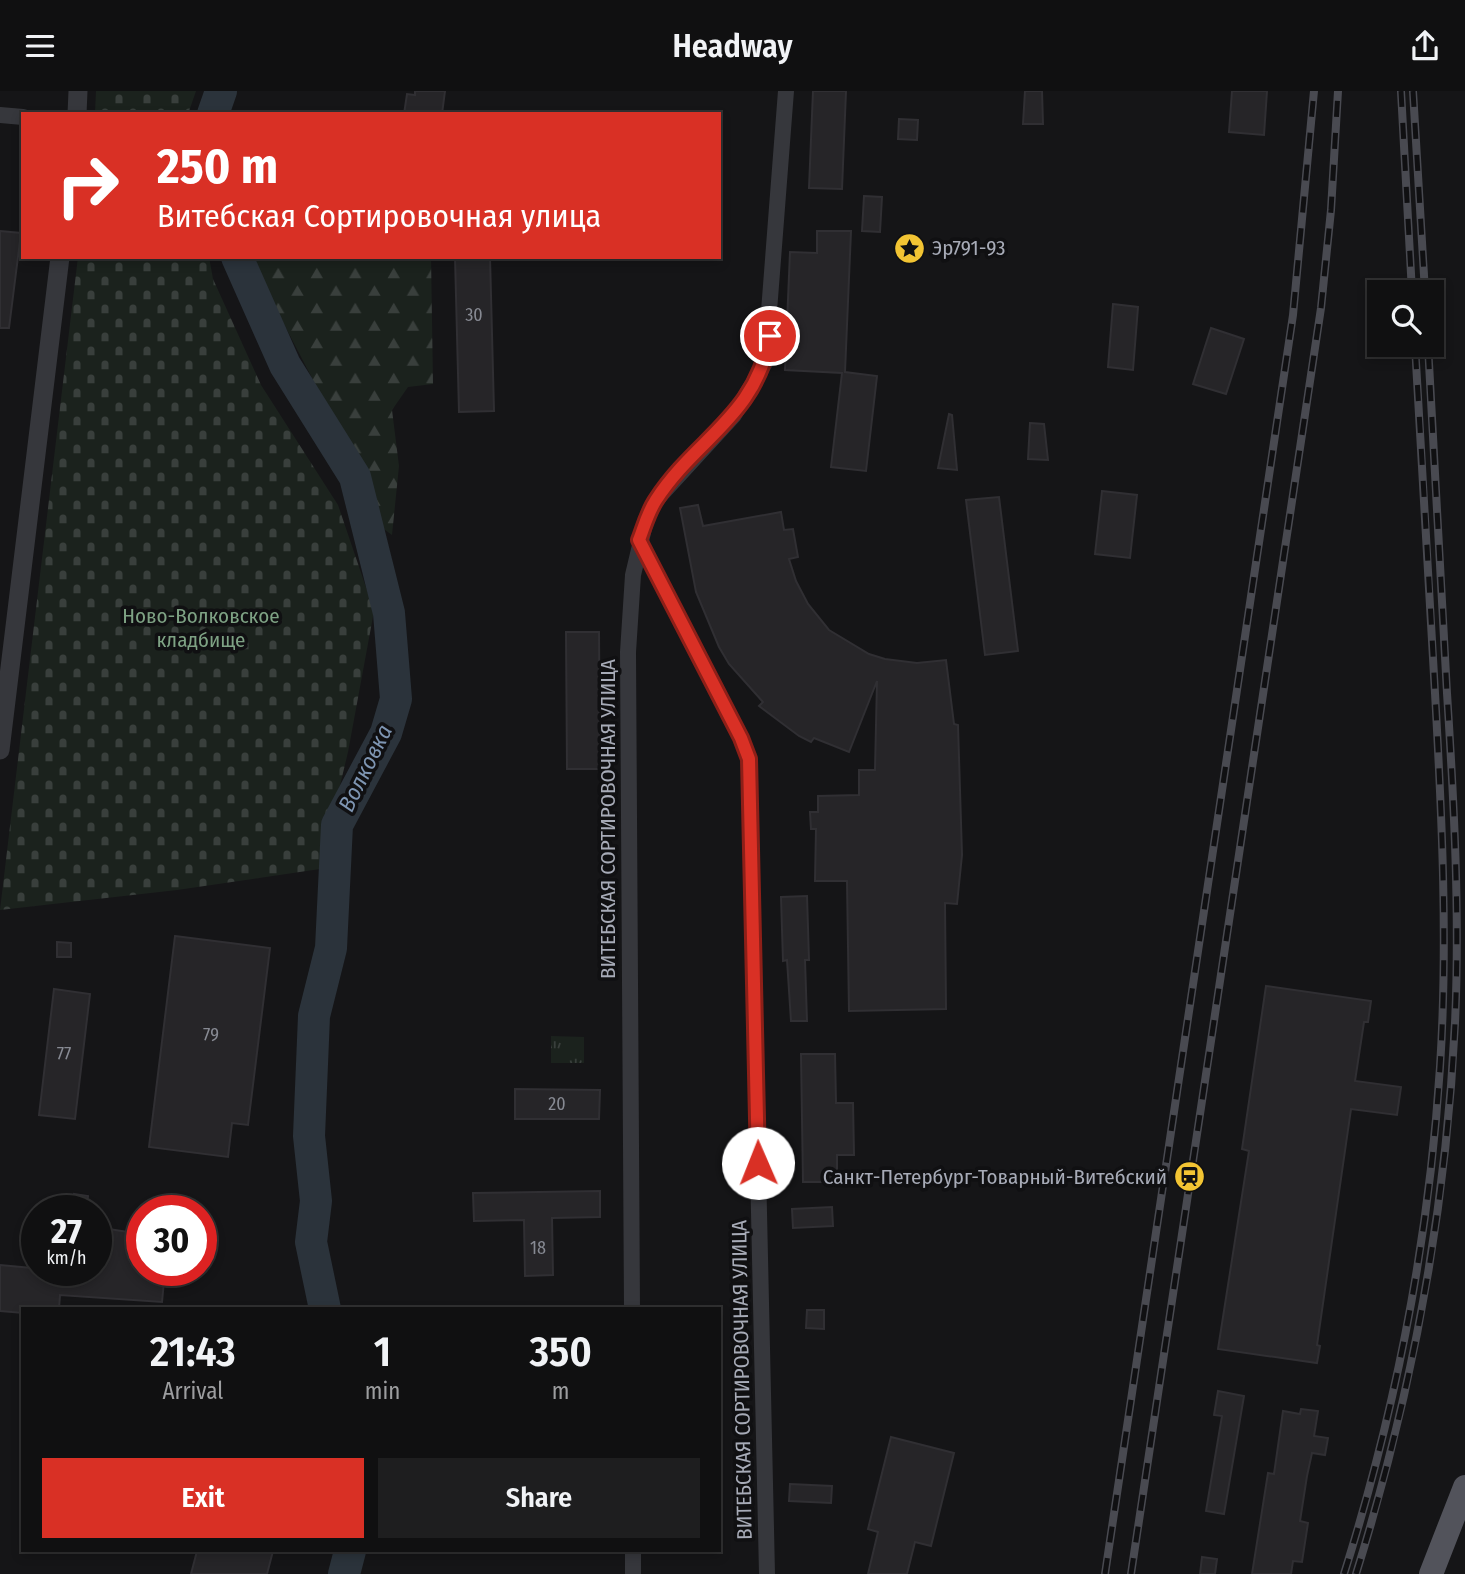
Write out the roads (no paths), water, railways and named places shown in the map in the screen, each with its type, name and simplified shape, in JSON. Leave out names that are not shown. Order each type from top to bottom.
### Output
[{"type":"main road","points":[[1432,1574],[1465,1487]]},
{"type":"street","points":[[77,112],[78,91]]},
{"type":"street","name":"ВИТЕБСКАЯ СОРТИРОВОЧНАЯ УЛИЦА","points":[[632,1307],[628,620],[639,540],[656,500],[734,415],[765,363],[770,336],[786,91]]},
{"type":"street","points":[[0,115],[21,117]]},
{"type":"street","points":[[0,750],[60,259]]},
{"type":"street","name":"ВИТЕБСКАЯ СОРТИРОВОЧНАЯ УЛИЦА","points":[[639,540],[741,738],[749,759],[767,1574]]},
{"type":"street","points":[[633,1552],[633,1574]]},
{"type":"waterway","name":"Волковка","points":[[214,112],[221,91]]},
{"type":"waterway","name":"Волковка","points":[[238,259],[285,365],[355,477],[389,613],[396,699],[386,733],[337,825],[331,948],[314,1016],[309,1136],[316,1201],[311,1242],[325,1307]]},
{"type":"waterway","name":"Волковка","points":[[344,1574],[350,1552]]},
{"type":"railway","points":[[1105,1574],[1293,315],[1314,91]]},
{"type":"railway","points":[[1131,1574],[1321,308],[1331,210],[1338,91]]},
{"type":"railway","points":[[1401,91],[1411,280]]},
{"type":"railway","points":[[1413,91],[1424,280]]},
{"type":"railway","points":[[1344,1574],[1379,1449],[1407,1323],[1428,1196],[1440,1067],[1444,974],[1442,834],[1416,357]]},
{"type":"railway","points":[[1356,1574],[1394,1438],[1423,1301],[1444,1163],[1455,1023],[1457,900],[1454,817],[1429,357]]},
{"type":"place","name":"Эр791-93","points":[[909,248]]},
{"type":"place","name":"Санкт-Петербург-Товарный-Витебский","points":[[1190,1177]]},
{"type":"park label","name":"Ново-Волковское кладбище","points":[[201,628]]}]
